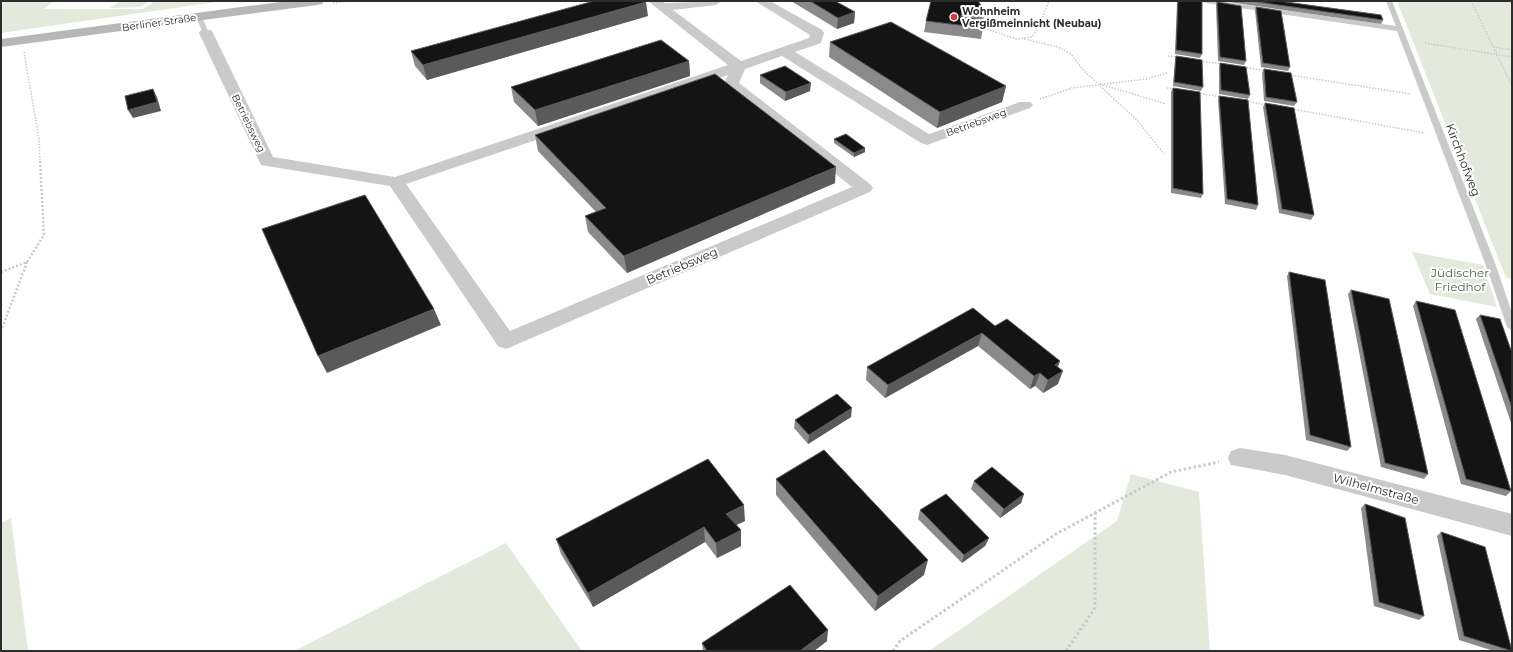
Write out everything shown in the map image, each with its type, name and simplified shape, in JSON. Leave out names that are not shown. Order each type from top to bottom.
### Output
[{"type":"main road","name":"Berliner Straße","points":[[1,43],[317,1]]},
{"type":"street","points":[[658,4],[716,1]]},
{"type":"street","name":"Betriebsweg","points":[[206,33],[268,161],[396,182],[816,40],[817,33],[760,1]]},
{"type":"street","points":[[658,4],[739,66]]},
{"type":"street","name":"Betriebsweg","points":[[784,51],[927,140],[1024,105]]},
{"type":"street","name":"Betriebsweg","points":[[396,182],[506,341],[864,188],[732,84],[739,66]]},
{"type":"street","name":"Wilhelmstraße","points":[[1240,458],[1286,465],[1512,525]]},
{"type":"lane","points":[[1206,1],[1400,29]]},
{"type":"lane","name":"Kirchhofweg","points":[[1389,1],[1490,263],[1512,328]]},
{"type":"lane","points":[[198,17],[206,33]]},
{"type":"path","points":[[987,29],[1016,39],[1032,37],[1037,30],[1049,1]]},
{"type":"path","points":[[1471,1],[1512,86]]},
{"type":"path","points":[[1024,39],[1066,51],[1074,57],[1082,70],[1098,84],[1104,92],[1146,127],[1164,154]]},
{"type":"path","points":[[1,331],[27,262],[44,235],[39,139],[22,40]]},
{"type":"path","points":[[1425,43],[1512,57]]},
{"type":"path","points":[[1493,48],[1512,50]]},
{"type":"path","points":[[1168,56],[1182,58]]},
{"type":"path","points":[[1196,60],[1225,64]]},
{"type":"path","points":[[1239,67],[1268,71]]},
{"type":"path","points":[[1024,105],[1072,88],[1146,79],[1168,73]]},
{"type":"path","points":[[1282,74],[1426,96]]},
{"type":"path","points":[[1098,84],[1166,104]]},
{"type":"path","points":[[1167,88],[1174,90]]},
{"type":"path","points":[[1197,93],[1227,98]]},
{"type":"path","points":[[1241,101],[1270,106]]},
{"type":"path","points":[[1290,109],[1441,135]]},
{"type":"path","points":[[1,272],[27,262]]},
{"type":"path","points":[[893,651],[900,641],[1056,534],[1171,472],[1240,458]]},
{"type":"path","points":[[1066,651],[1095,608],[1095,513]]},
{"type":"green space","points":[[12,1],[54,1],[44,9],[143,9],[155,1],[223,1],[1,33],[1,3]]},
{"type":"green space","points":[[120,1],[150,1],[140,7],[110,8]]},
{"type":"green space","points":[[1397,1],[1512,1],[1512,279],[1506,278]]},
{"type":"green space","name":"Jüdischer Friedhof","points":[[1412,252],[1483,265],[1497,307],[1430,294]]},
{"type":"green space","points":[[1131,474],[1199,492],[1210,651],[929,651],[1117,521]]},
{"type":"green space","points":[[11,518],[28,651],[1,651],[1,523]]},
{"type":"green space","points":[[506,543],[582,651],[294,651]]},
{"type":"building","points":[[594,1],[646,2],[423,65],[411,51]]},
{"type":"building","points":[[810,1],[835,1],[855,12],[838,18]]},
{"type":"building","points":[[931,1],[978,1],[985,11],[962,11],[961,17],[984,20],[983,28],[926,21]]},
{"type":"building","points":[[1178,1],[1202,1],[1202,54],[1176,50]]},
{"type":"building","points":[[1251,1],[1279,1],[1381,15],[1383,20]]},
{"type":"building","points":[[1217,2],[1241,6],[1246,61],[1220,57]]},
{"type":"building","points":[[1256,7],[1281,11],[1290,67],[1263,63]]},
{"type":"building","points":[[891,22],[1006,86],[940,112],[830,42]]},
{"type":"building","points":[[661,40],[689,61],[535,110],[511,87]]},
{"type":"building","points":[[1176,56],[1202,60],[1203,87],[1174,82]]},
{"type":"building","points":[[1220,63],[1246,67],[1250,95],[1221,90]]},
{"type":"building","points":[[785,66],[811,83],[786,92],[760,75]]},
{"type":"building","points":[[1264,69],[1291,73],[1297,102],[1266,97]]},
{"type":"building","points":[[715,74],[836,167],[624,256],[585,216],[606,208],[535,135]]},
{"type":"building","points":[[1173,88],[1200,92],[1203,194],[1173,188]]},
{"type":"building","points":[[153,89],[157,102],[128,110],[125,96]]},
{"type":"building","points":[[1219,96],[1248,100],[1258,205],[1227,199]]},
{"type":"building","points":[[1265,103],[1294,108],[1314,215],[1282,209]]},
{"type":"building","points":[[846,134],[865,148],[854,153],[834,139]]},
{"type":"building","points":[[365,195],[434,309],[318,356],[262,229]]},
{"type":"building","points":[[1289,272],[1325,280],[1351,447],[1310,435]]},
{"type":"building","points":[[1351,290],[1389,299],[1428,474],[1385,463]]},
{"type":"building","points":[[1416,301],[1455,310],[1511,491],[1466,479]]},
{"type":"building","points":[[973,308],[995,326],[1007,319],[1060,361],[1055,365],[1063,371],[1048,380],[1040,373],[1034,376],[982,333],[888,385],[867,367]]},
{"type":"building","points":[[1480,315],[1500,319],[1512,353],[1512,408]]},
{"type":"building","points":[[837,394],[852,408],[809,435],[795,420]]},
{"type":"building","points":[[824,450],[928,560],[878,596],[776,479]]},
{"type":"building","points":[[708,459],[744,505],[726,514],[741,530],[716,543],[704,527],[588,593],[556,539]]},
{"type":"building","points":[[992,467],[1024,494],[1004,509],[974,481]]},
{"type":"building","points":[[946,494],[989,538],[964,555],[920,510]]},
{"type":"building","points":[[1365,504],[1405,518],[1424,616],[1379,602]]},
{"type":"building","points":[[1441,532],[1485,547],[1512,651],[1464,636]]},
{"type":"building","points":[[790,585],[828,630],[800,651],[707,651],[702,643]]},
{"type":"place","name":"Wohnheim Vergißmeinnicht (Neubau)","points":[[954,17]]}]
